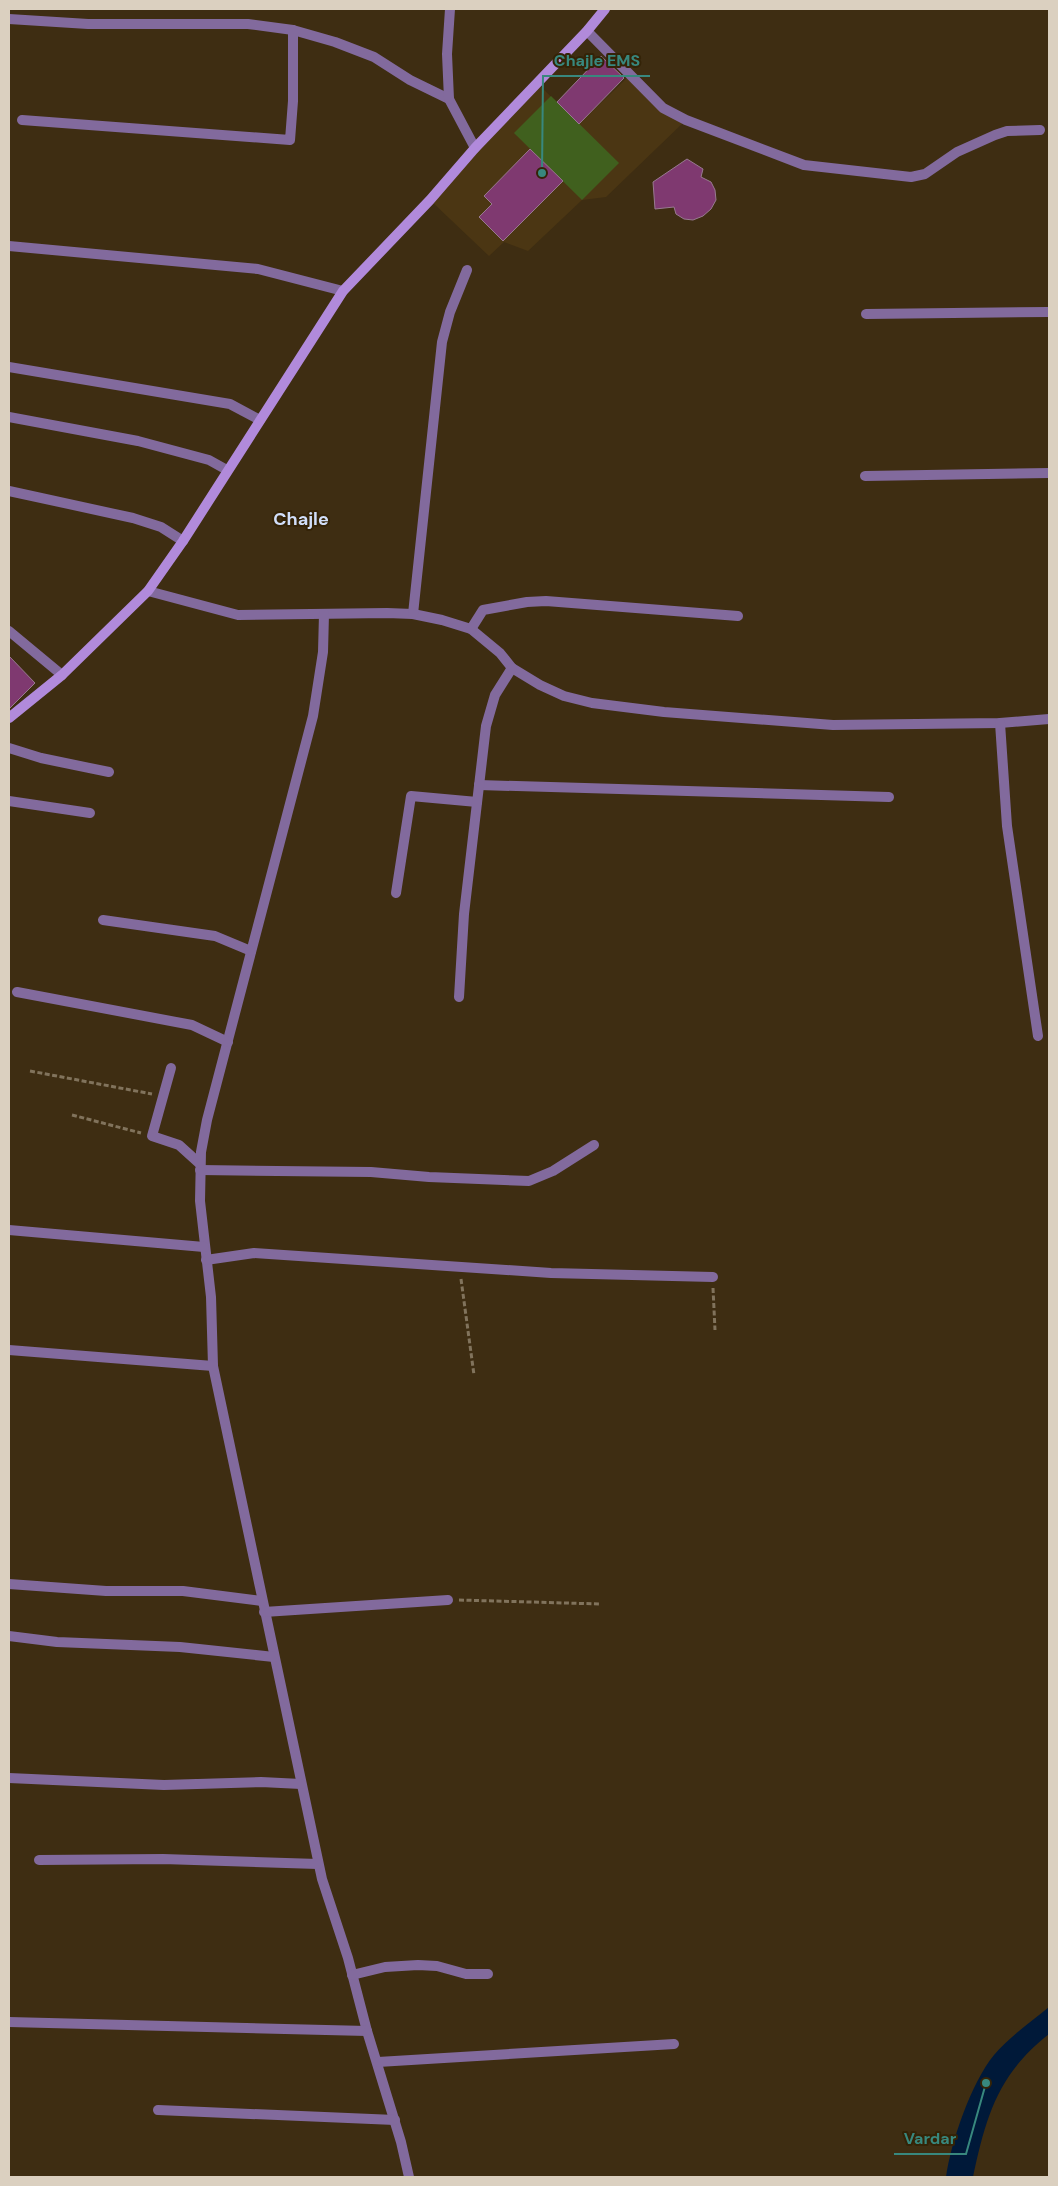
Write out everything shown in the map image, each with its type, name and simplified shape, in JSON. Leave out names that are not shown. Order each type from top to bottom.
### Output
[{"type":"main road","points":[[9,718],[62,675],[148,591],[183,541],[343,291],[430,200],[475,148],[587,31],[605,9]]},
{"type":"street","points":[[450,9],[447,54],[449,99],[475,148]]},
{"type":"street","points":[[9,19],[88,24],[248,24],[293,30],[335,42],[374,57],[410,80],[449,99]]},
{"type":"street","points":[[22,120],[290,140],[293,100],[293,30]]},
{"type":"street","points":[[587,31],[663,108],[686,120],[804,165],[911,177],[925,174],[956,152],[995,135],[1007,131],[1040,130]]},
{"type":"street","points":[[9,246],[258,269],[343,291]]},
{"type":"street","points":[[413,614],[442,342],[450,312],[467,270]]},
{"type":"street","points":[[866,314],[1049,312]]},
{"type":"street","points":[[9,367],[230,404],[260,420]]},
{"type":"street","points":[[9,417],[138,441],[209,460],[227,470]]},
{"type":"street","points":[[865,476],[1049,473]]},
{"type":"street","points":[[9,491],[134,518],[161,527],[183,541]]},
{"type":"street","points":[[148,591],[238,615],[413,614],[442,620],[471,629],[500,653],[512,668],[540,685],[564,696],[592,704],[655,711],[833,724],[1000,723],[1049,720]]},
{"type":"street","points":[[471,629],[483,610],[527,602],[546,601],[738,616]]},
{"type":"street","points":[[324,614],[324,652],[313,716],[207,1120],[200,1167],[204,1247],[211,1297],[213,1366],[318,1864],[395,2120],[409,2177]]},
{"type":"street","points":[[9,631],[62,675]]},
{"type":"street","points":[[459,997],[464,914],[489,710],[495,695],[512,668]]},
{"type":"street","points":[[1000,723],[1008,826],[1038,1036]]},
{"type":"street","points":[[9,748],[41,758],[108,772]]},
{"type":"street","points":[[479,784],[889,798]]},
{"type":"street","points":[[396,893],[411,796],[477,802]]},
{"type":"street","points":[[9,801],[90,813]]},
{"type":"street","points":[[103,920],[215,936],[252,952]]},
{"type":"street","points":[[17,992],[192,1025],[228,1042]]},
{"type":"street","points":[[171,1068],[152,1136],[179,1145],[200,1167],[371,1172],[429,1177],[529,1181],[553,1171],[594,1144]]},
{"type":"street","points":[[9,1230],[204,1247]]},
{"type":"street","points":[[206,1260],[254,1254],[551,1273],[713,1277]]},
{"type":"street","points":[[9,1350],[213,1366]]},
{"type":"street","points":[[9,1584],[106,1591],[183,1591],[262,1601]]},
{"type":"street","points":[[264,1612],[448,1600]]},
{"type":"street","points":[[9,1636],[57,1642],[180,1647],[274,1657]]},
{"type":"street","points":[[9,1778],[164,1785],[261,1782],[301,1784]]},
{"type":"street","points":[[39,1860],[163,1859],[318,1864]]},
{"type":"street","points":[[352,1975],[385,1967],[418,1965],[438,1966],[466,1974],[488,1974]]},
{"type":"street","points":[[9,2022],[367,2030]]},
{"type":"street","points":[[378,2062],[674,2044]]},
{"type":"street","points":[[158,2110],[395,2120]]},
{"type":"path","points":[[30,1071],[163,1096]]},
{"type":"path","points":[[72,1115],[152,1136]]},
{"type":"path","points":[[459,1267],[474,1375]]},
{"type":"path","points":[[713,1277],[715,1330]]},
{"type":"path","points":[[448,1600],[601,1604]]},
{"type":"shaded area","points":[[630,75],[686,120],[606,197],[582,200],[528,251],[504,242],[489,256],[430,200],[537,83],[579,124]]},
{"type":"green space","points":[[551,96],[619,163],[582,200],[514,133]]},
{"type":"water","points":[[1049,2007],[1049,2034],[1017,2065],[1006,2081],[989,2115],[973,2177],[946,2177],[952,2147],[963,2113],[986,2067],[1006,2042]]},
{"type":"building","points":[[601,56],[624,78],[579,124],[557,102]]},
{"type":"building","points":[[530,149],[563,181],[503,241],[479,217],[492,204],[484,196]]},
{"type":"building","points":[[687,159],[703,169],[701,177],[711,182],[715,190],[716,200],[711,209],[703,216],[693,220],[684,219],[676,214],[674,207],[655,209],[653,182]]},
{"type":"building","points":[[9,656],[35,683],[9,709]]},
{"type":"place","name":"Chajle EMS","points":[[542,173]]},
{"type":"place","name":"Vardar","points":[[986,2083]]},
{"type":"district","name":"Chajle","points":[[301,519]]}]
